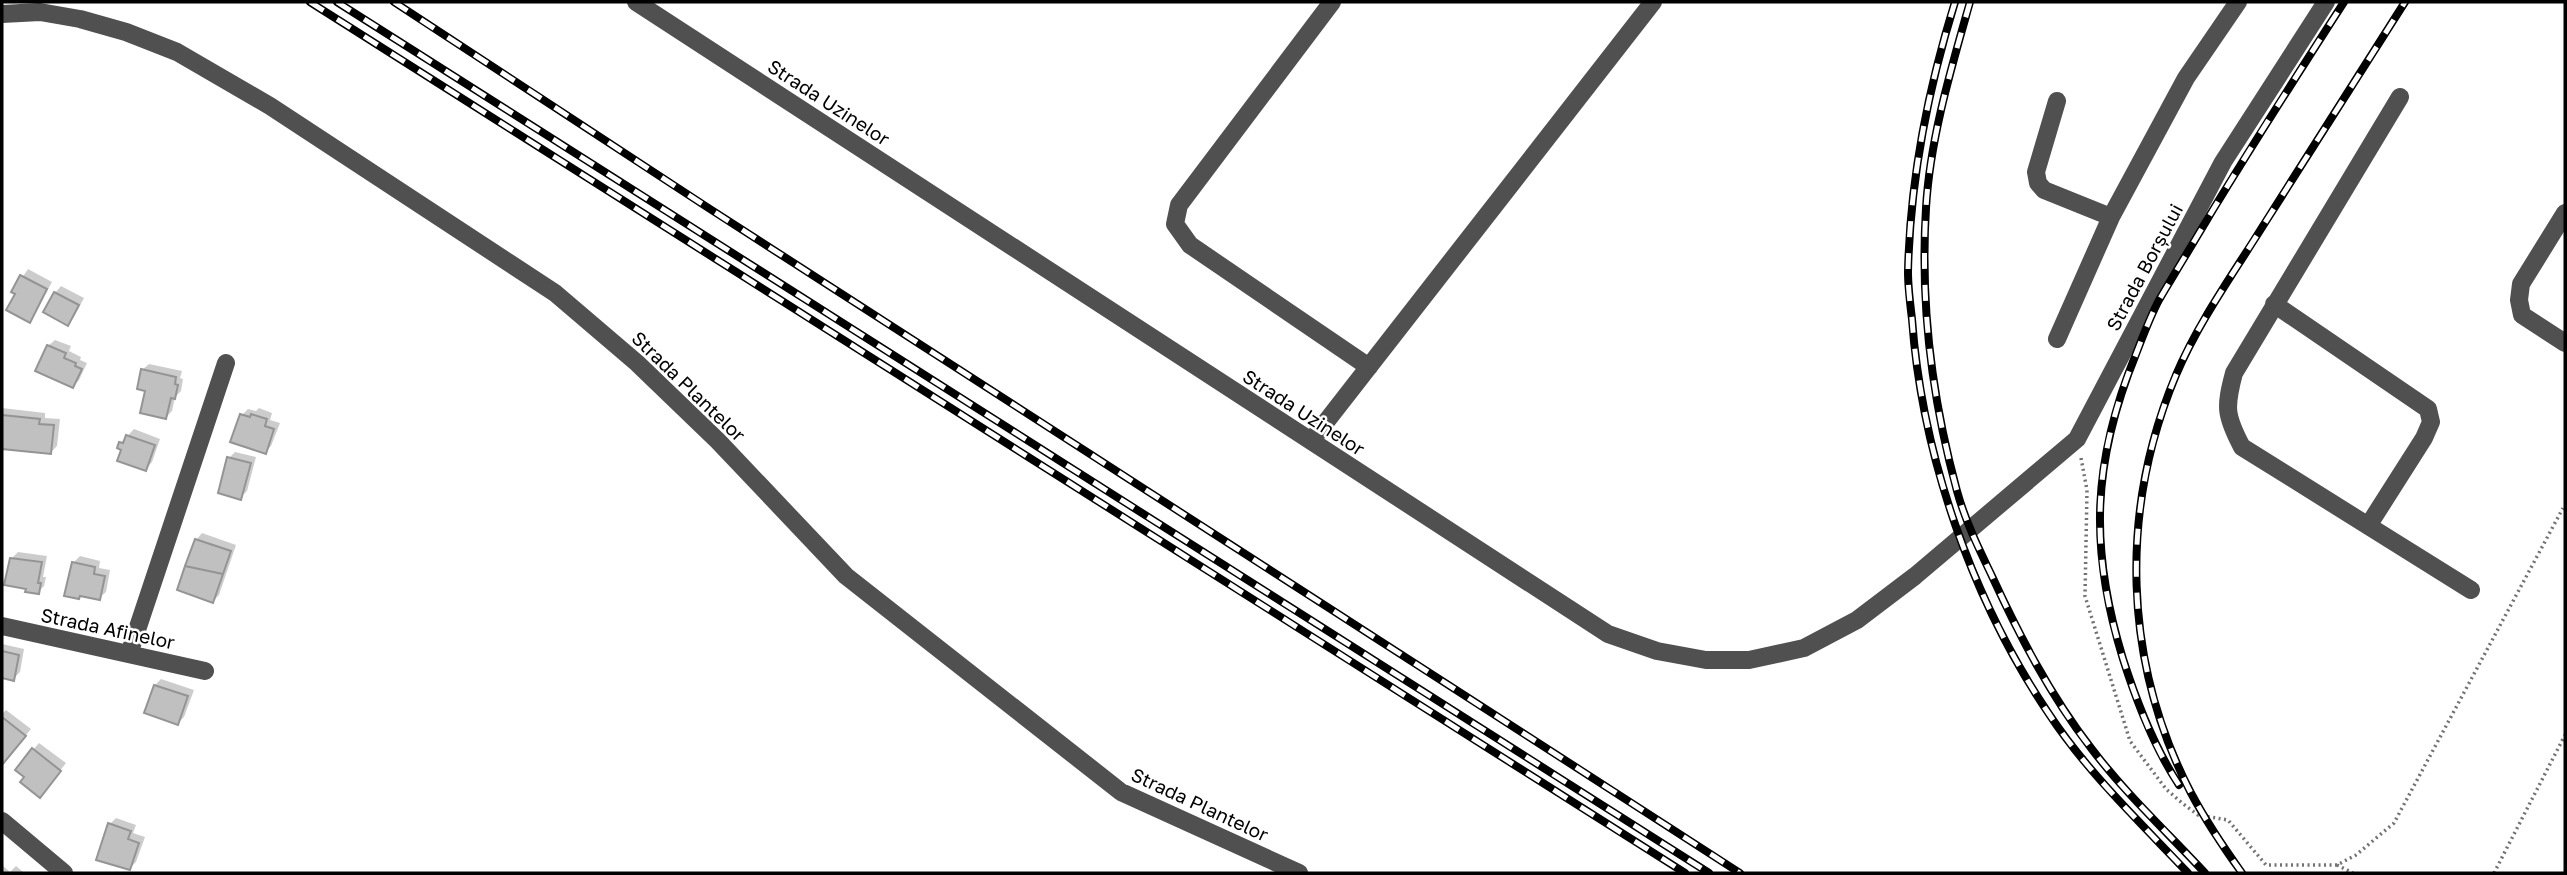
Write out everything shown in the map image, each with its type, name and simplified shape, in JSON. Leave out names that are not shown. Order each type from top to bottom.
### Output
[{"type":"street","name":"Strada Uzinelor","points":[[636,2],[1608,634],[1657,651],[1706,660],[1749,660],[1804,648],[1857,620],[1915,576],[1971,527]]},
{"type":"street","points":[[1332,2],[1179,205],[1175,224],[1190,244],[1369,367]]},
{"type":"street","points":[[1311,441],[1653,2]]},
{"type":"street","points":[[2057,340],[2111,218],[2186,78],[2238,2]]},
{"type":"street","name":"Strada Borșului","points":[[1971,527],[2077,439],[2223,162],[2326,2]]},
{"type":"street","name":"Strada Plantelor","points":[[2,15],[40,12],[80,19],[126,32],[177,52],[270,106],[555,293],[637,363],[718,441],[846,576],[1110,784],[1121,792],[1299,873]]},
{"type":"street","points":[[2400,97],[2234,373],[2227,399],[2228,422],[2242,447],[2471,590]]},
{"type":"street","points":[[2057,102],[2036,172],[2038,183],[2044,190],[2111,218]]},
{"type":"street","points":[[2565,214],[2521,284],[2519,300],[2522,315],[2565,343]]},
{"type":"street","points":[[2274,304],[2428,409],[2431,422],[2424,438],[2368,526]]},
{"type":"street","points":[[129,654],[226,363]]},
{"type":"street","name":"Strada Afinelor","points":[[2,626],[205,671]]},
{"type":"street","points":[[2,821],[64,873]]},
{"type":"path","points":[[2077,439],[2087,490],[2085,597],[2130,741],[2166,789],[2198,815],[2228,820],[2266,865],[2337,865],[2356,856],[2394,823],[2563,508]]},
{"type":"path","points":[[2494,873],[2565,735]]},
{"type":"path","points":[[2337,865],[2353,873]]},
{"type":"building","points":[[20,275],[47,289],[30,323],[6,310],[15,294],[11,292]]},
{"type":"building","points":[[54,292],[79,305],[68,326],[43,312]]},
{"type":"building","points":[[47,345],[66,353],[64,358],[82,369],[73,388],[35,371]]},
{"type":"building","points":[[141,369],[176,377],[175,384],[178,385],[175,399],[171,398],[166,419],[140,413],[145,391],[137,389]]},
{"type":"building","points":[[240,414],[267,419],[265,426],[274,429],[266,454],[230,442]]},
{"type":"building","points":[[2,415],[40,419],[39,424],[54,425],[51,454],[2,449]]},
{"type":"building","points":[[126,435],[155,445],[146,471],[117,461],[121,450],[117,448],[119,442],[123,443]]},
{"type":"building","points":[[227,457],[251,463],[241,500],[218,493]]},
{"type":"building","points":[[195,539],[231,551],[223,574],[185,566]]},
{"type":"building","points":[[10,558],[42,562],[39,594],[4,585]]},
{"type":"building","points":[[72,562],[95,567],[94,574],[105,576],[100,600],[64,596]]},
{"type":"building","points":[[185,566],[223,574],[213,603],[177,590]]},
{"type":"building","points":[[2,651],[19,655],[14,681],[2,678]]},
{"type":"building","points":[[154,685],[188,696],[178,725],[144,713]]},
{"type":"building","points":[[2,717],[26,736],[2,765]]},
{"type":"building","points":[[32,748],[61,771],[40,798],[20,782],[24,777],[15,770]]},
{"type":"building","points":[[108,823],[131,831],[128,839],[139,843],[130,870],[96,860]]},
{"type":"railway","points":[[310,2],[1685,873]]},
{"type":"railway","points":[[337,2],[1709,873]]},
{"type":"railway","points":[[394,2],[710,209],[1740,873]]},
{"type":"railway","points":[[1955,2],[1922,135],[1909,238],[1909,295],[1918,371],[1939,474],[1974,575],[2021,670],[2080,757],[2188,873]]},
{"type":"railway","points":[[1970,2],[1949,78],[1932,156],[1925,244],[1930,351],[1941,421],[1957,491],[1972,533],[2002,597],[2024,642],[2062,707],[2118,781],[2205,873]]},
{"type":"railway","points":[[2179,785],[2140,708],[2123,659],[2104,580],[2100,505],[2111,432],[2121,394],[2159,300],[2344,2]]},
{"type":"railway","points":[[2242,873],[2191,793],[2168,743],[2152,692],[2141,639],[2137,586],[2138,532],[2145,479],[2157,427],[2176,375],[2194,337],[2405,2]]}]
